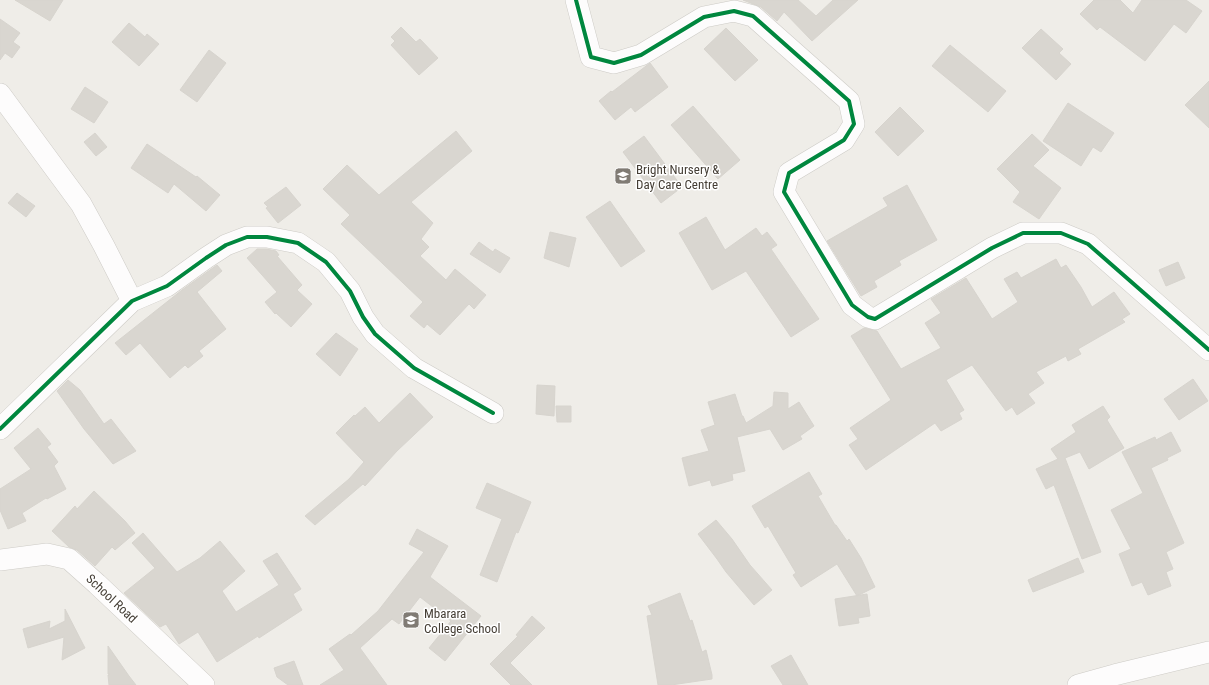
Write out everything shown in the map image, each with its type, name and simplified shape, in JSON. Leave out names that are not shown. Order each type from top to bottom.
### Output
[{"type":"street","points":[[576,0],[591,57],[614,63],[640,55],[704,18],[734,11],[753,16],[849,101],[854,124],[844,140],[789,173],[784,192],[852,305],[868,317],[875,319],[992,248],[1023,233],[1061,233],[1088,244],[1209,350]]},
{"type":"street","points":[[0,94],[81,204],[132,302]]},
{"type":"street","points":[[0,429],[132,302],[167,286],[226,245],[247,237],[267,237],[298,243],[326,262],[350,291],[363,317],[375,334],[414,368],[494,413]]},
{"type":"street","name":"School Road","points":[[0,560],[47,554],[69,559],[204,685]]},
{"type":"street","points":[[1078,685],[1209,652]]},
{"type":"building","points":[[15,0],[63,0],[50,21]]},
{"type":"building","points":[[743,0],[798,0],[816,16],[833,0],[858,0],[812,41],[784,12],[777,21],[761,7]]},
{"type":"building","points":[[1094,0],[1120,0],[1133,13],[1142,0],[1186,0],[1202,11],[1186,33],[1174,24],[1145,61],[1100,27],[1097,30],[1080,14]]},
{"type":"building","points":[[0,19],[20,33],[13,42],[20,47],[12,58],[5,53],[0,60]]},
{"type":"building","points":[[129,23],[145,37],[147,34],[159,44],[139,66],[112,42]]},
{"type":"building","points":[[401,27],[416,42],[420,39],[438,58],[419,75],[391,45],[395,41],[391,37]]},
{"type":"building","points":[[726,28],[758,60],[735,81],[704,49]]},
{"type":"building","points":[[1041,29],[1063,49],[1059,53],[1071,64],[1056,80],[1022,48]]},
{"type":"building","points":[[950,45],[1006,91],[988,112],[932,66]]},
{"type":"building","points":[[209,50],[226,63],[197,102],[180,90]]},
{"type":"building","points":[[650,63],[668,87],[635,112],[631,107],[615,120],[599,101]]},
{"type":"building","points":[[1209,81],[1209,128],[1185,105]]},
{"type":"building","points":[[85,87],[108,102],[94,123],[71,109]]},
{"type":"building","points":[[1068,103],[1114,133],[1101,152],[1093,147],[1081,166],[1043,141]]},
{"type":"building","points":[[693,106],[740,160],[718,179],[671,125]]},
{"type":"building","points":[[900,107],[924,131],[898,156],[875,132]]},
{"type":"building","points":[[456,131],[472,151],[411,202],[433,223],[421,239],[429,247],[420,256],[446,280],[455,269],[486,295],[474,309],[469,304],[440,335],[427,324],[424,328],[410,316],[423,302],[341,224],[350,215],[323,189],[347,165],[379,195]]},
{"type":"building","points":[[95,133],[107,147],[96,156],[84,142]]},
{"type":"building","points":[[1032,134],[1049,150],[1033,166],[1061,188],[1039,219],[1013,202],[1020,192],[997,169]]},
{"type":"building","points":[[644,136],[682,187],[661,203],[623,152]]},
{"type":"building","points":[[147,144],[196,177],[197,176],[220,195],[206,211],[174,184],[168,193],[131,168]]},
{"type":"building","points":[[907,185],[937,240],[899,261],[901,265],[874,281],[877,287],[861,296],[827,241],[888,206],[883,198]]},
{"type":"building","points":[[286,187],[301,205],[278,223],[266,208],[268,207],[264,203]]},
{"type":"building","points":[[17,193],[35,206],[26,217],[8,203]]},
{"type":"building","points":[[610,201],[645,251],[621,267],[586,217]]},
{"type":"building","points":[[706,217],[725,250],[756,228],[762,236],[767,232],[777,245],[771,249],[819,319],[791,337],[746,271],[712,290],[679,233]]},
{"type":"building","points":[[550,232],[576,238],[569,267],[544,258]]},
{"type":"building","points":[[479,242],[493,252],[495,249],[510,258],[500,273],[470,254]]},
{"type":"building","points":[[257,249],[276,251],[279,255],[277,256],[302,285],[297,290],[312,304],[291,327],[276,313],[275,314],[265,302],[277,292],[247,258]]},
{"type":"building","points":[[1056,259],[1061,268],[1066,265],[1092,307],[1114,292],[1130,314],[1122,319],[1125,322],[1078,349],[1081,354],[1068,361],[1066,356],[1036,372],[1044,383],[1028,394],[1035,403],[1017,415],[1012,407],[1006,411],[972,365],[946,380],[964,410],[959,413],[962,419],[941,431],[935,423],[866,470],[849,445],[858,439],[850,428],[891,400],[851,336],[864,328],[877,331],[901,369],[941,348],[925,323],[941,313],[931,299],[966,278],[992,319],[1018,302],[1004,279],[1017,272],[1021,278]]},
{"type":"building","points":[[1178,262],[1185,278],[1166,286],[1159,270]]},
{"type":"building","points":[[217,265],[222,271],[197,292],[226,329],[199,351],[203,356],[188,368],[185,365],[170,378],[140,343],[126,355],[115,343],[182,290]]},
{"type":"building","points":[[336,333],[358,349],[340,376],[316,354]]},
{"type":"building","points":[[1193,379],[1208,401],[1179,420],[1164,399]]},
{"type":"building","points":[[68,380],[80,390],[104,424],[111,419],[136,451],[113,464],[84,429],[57,391]]},
{"type":"building","points":[[537,385],[555,386],[554,416],[536,414]]},
{"type":"building","points":[[774,392],[788,393],[788,409],[799,402],[814,426],[800,436],[802,439],[783,450],[770,429],[737,437],[745,471],[732,474],[733,480],[712,486],[710,480],[689,486],[682,458],[709,451],[701,430],[715,425],[708,402],[735,394],[742,416],[746,423],[773,406]]},
{"type":"building","points":[[410,393],[433,417],[397,451],[365,486],[363,484],[315,525],[305,516],[349,479],[364,462],[336,433],[354,415],[355,416],[365,407],[379,423]]},
{"type":"building","points":[[556,406],[571,406],[571,422],[557,422]]},
{"type":"building","points":[[1103,406],[1110,417],[1107,420],[1124,448],[1089,469],[1080,452],[1065,458],[1101,552],[1082,559],[1054,485],[1046,489],[1036,469],[1058,459],[1051,449],[1076,432],[1072,425]]},
{"type":"building","points":[[38,428],[51,444],[47,447],[58,462],[54,466],[66,489],[47,499],[46,498],[22,513],[26,521],[8,529],[0,510],[0,489],[31,469],[14,448]]},
{"type":"building","points":[[1171,432],[1181,451],[1167,458],[1168,460],[1151,468],[1184,543],[1166,552],[1173,569],[1166,572],[1171,586],[1148,595],[1142,582],[1132,586],[1119,554],[1131,549],[1111,510],[1143,493],[1122,452],[1155,437],[1156,440]]},
{"type":"building","points":[[809,472],[822,494],[818,496],[835,525],[847,541],[849,539],[861,558],[875,587],[857,596],[837,564],[801,587],[793,575],[796,573],[768,526],[765,528],[752,506]]},
{"type":"building","points":[[487,483],[531,502],[518,533],[516,532],[497,582],[480,575],[502,519],[476,508]]},
{"type":"building","points":[[94,491],[125,521],[135,533],[115,550],[112,547],[95,566],[77,550],[69,547],[52,531],[75,506],[77,509]]},
{"type":"building","points":[[716,520],[732,539],[750,565],[772,590],[754,605],[726,572],[698,534]]},
{"type":"building","points":[[417,529],[448,546],[430,577],[481,616],[445,661],[429,648],[451,621],[420,597],[399,624],[392,619],[360,648],[387,685],[320,685],[344,670],[329,649],[350,634],[351,635],[378,611],[424,552],[409,544]]},
{"type":"building","points":[[143,533],[177,572],[200,558],[220,541],[245,571],[222,591],[236,612],[279,585],[263,561],[277,553],[301,589],[293,594],[302,610],[259,638],[258,636],[217,662],[198,632],[179,644],[166,624],[160,627],[124,593],[155,568],[132,543]]},
{"type":"building","points":[[1078,558],[1084,572],[1033,592],[1028,580]]},
{"type":"building","points":[[680,593],[690,621],[692,620],[702,652],[706,650],[712,679],[671,685],[658,685],[647,616],[652,615],[648,606]]},
{"type":"building","points":[[867,594],[870,616],[858,618],[859,623],[839,626],[835,599]]},
{"type":"building","points":[[65,609],[85,648],[62,660],[64,637],[28,648],[23,629],[50,621],[49,629],[65,621]]},
{"type":"building","points":[[532,616],[545,628],[510,663],[532,685],[511,685],[490,664],[518,636],[516,635]]},
{"type":"building","points":[[108,646],[136,685],[109,685],[108,675],[110,674],[108,674]]},
{"type":"building","points":[[791,655],[808,685],[783,685],[771,666]]},
{"type":"building","points":[[294,661],[303,685],[288,685],[277,677],[274,668]]},
{"type":"cycle path","points":[[576,0],[591,57],[614,63],[641,55],[704,17],[734,11],[753,16],[849,101],[854,124],[844,140],[789,173],[784,192],[852,305],[868,317],[875,319],[992,248],[1023,233],[1061,233],[1088,244],[1209,350]]},
{"type":"cycle path","points":[[0,429],[132,301],[167,286],[226,245],[247,237],[267,237],[298,243],[326,262],[350,291],[363,317],[375,334],[414,368],[493,413]]},
{"type":"place","name":"Bright Nursery & Day Care Centre","points":[[623,176]]},
{"type":"place","name":"Mbarara College School","points":[[411,620]]}]
